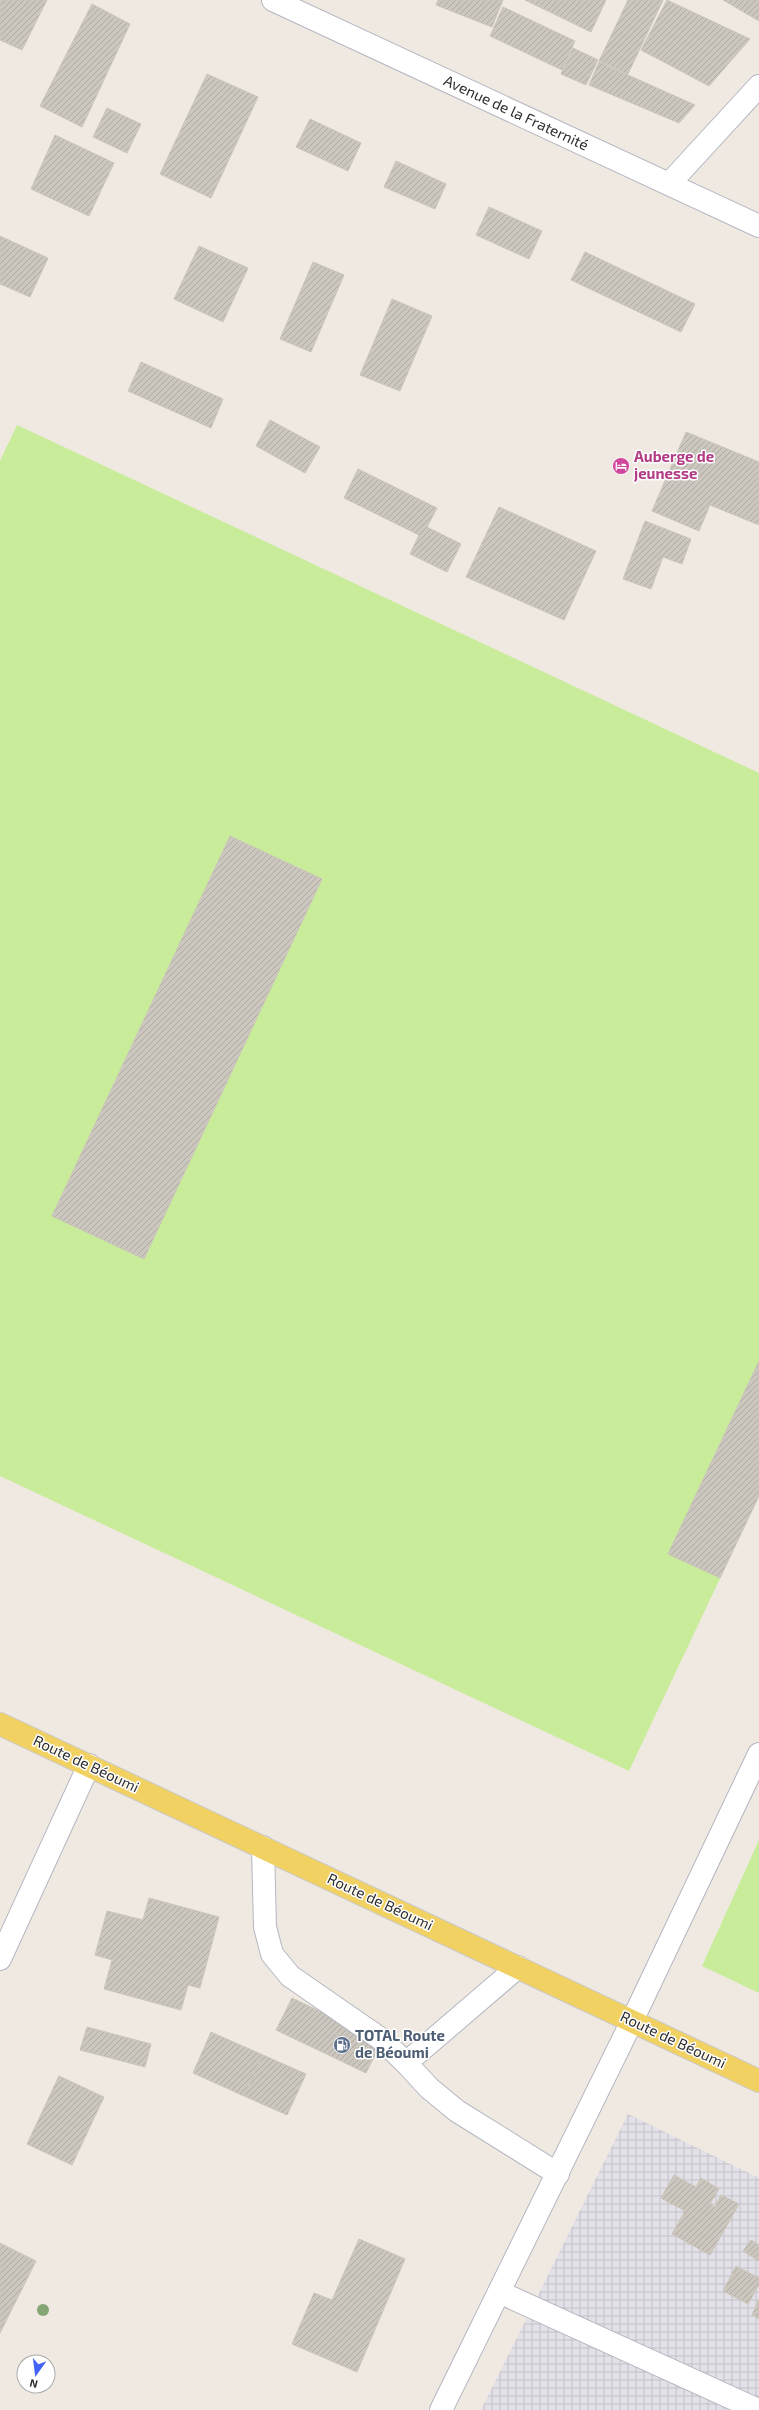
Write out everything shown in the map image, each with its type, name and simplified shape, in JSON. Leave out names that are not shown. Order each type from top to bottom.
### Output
[{"type":"main road","name":"Route de Béoumi","points":[[0,1724],[759,2081]]},
{"type":"street","name":"Avenue de la Fraternité","points":[[273,0],[759,226]]},
{"type":"street","points":[[670,184],[759,86]]},
{"type":"street","points":[[442,2410],[632,2021],[759,1754]]},
{"type":"street","points":[[0,1959],[89,1765]]},
{"type":"street","points":[[263,1847],[265,1927],[272,1954],[290,1976],[381,2039],[429,2088],[457,2111],[558,2174]]},
{"type":"street","points":[[406,2063],[518,1967]]},
{"type":"street","points":[[499,2292],[758,2410]]},
{"type":"shaded area","points":[[628,2114],[759,2178],[759,2410],[481,2410]]},
{"type":"green space","points":[[17,425],[759,773],[759,1496],[629,1771],[0,1476],[0,461]]},
{"type":"green space","points":[[759,1840],[759,1993],[702,1966]]},
{"type":"building","points":[[0,0],[47,0],[22,50],[0,40]]},
{"type":"building","points":[[438,0],[503,0],[492,27],[436,5]]},
{"type":"building","points":[[525,0],[606,0],[591,32]]},
{"type":"building","points":[[628,0],[663,0],[628,74],[599,61]]},
{"type":"building","points":[[667,0],[750,39],[709,86],[641,50]]},
{"type":"building","points":[[723,0],[759,0],[759,21]]},
{"type":"building","points":[[92,4],[130,24],[82,127],[40,106]]},
{"type":"building","points":[[503,7],[575,41],[562,70],[490,36]]},
{"type":"building","points":[[573,48],[598,60],[586,85],[561,74]]},
{"type":"building","points":[[599,62],[695,105],[679,123],[589,85]]},
{"type":"building","points":[[207,74],[258,97],[211,198],[160,174]]},
{"type":"building","points":[[107,108],[141,124],[127,153],[93,137]]},
{"type":"building","points":[[310,119],[361,143],[348,171],[296,147]]},
{"type":"building","points":[[55,135],[114,163],[89,216],[31,189]]},
{"type":"building","points":[[396,161],[446,184],[435,209],[384,187]]},
{"type":"building","points":[[489,207],[542,231],[529,259],[476,235]]},
{"type":"building","points":[[0,236],[48,258],[30,297],[0,284]]},
{"type":"building","points":[[199,246],[248,268],[223,322],[174,299]]},
{"type":"building","points":[[585,252],[695,304],[681,332],[571,280]]},
{"type":"building","points":[[313,262],[344,275],[311,352],[280,339]]},
{"type":"building","points":[[392,299],[432,316],[400,391],[360,375]]},
{"type":"building","points":[[141,362],[223,399],[211,428],[128,391]]},
{"type":"building","points":[[270,420],[320,447],[305,473],[256,446]]},
{"type":"building","points":[[686,432],[759,462],[759,525],[710,505],[699,531],[652,511]]},
{"type":"building","points":[[358,469],[437,508],[427,527],[461,544],[447,572],[410,554],[419,535],[344,498]]},
{"type":"building","points":[[499,507],[596,551],[564,620],[466,577]]},
{"type":"building","points":[[645,521],[691,539],[682,564],[663,557],[651,589],[623,579]]},
{"type":"building","points":[[230,836],[322,879],[144,1259],[52,1216]]},
{"type":"building","points":[[759,1361],[759,1496],[720,1578],[668,1554]]},
{"type":"building","points":[[149,1898],[219,1917],[200,1988],[188,1985],[181,2010],[104,1989],[112,1960],[95,1955],[107,1911],[143,1920]]},
{"type":"building","points":[[292,1998],[382,2041],[366,2073],[276,2030]]},
{"type":"building","points":[[87,2027],[151,2044],[145,2067],[80,2050]]},
{"type":"building","points":[[211,2032],[263,2055],[244,2096],[193,2073]]},
{"type":"building","points":[[263,2055],[306,2074],[287,2115],[244,2096]]},
{"type":"building","points":[[59,2076],[104,2097],[72,2165],[27,2144]]},
{"type":"building","points":[[674,2175],[696,2187],[701,2178],[719,2189],[710,2204],[715,2207],[721,2195],[739,2204],[710,2255],[672,2234],[685,2211],[661,2198]]},
{"type":"building","points":[[359,2239],[405,2259],[357,2372],[292,2344],[314,2293],[332,2300]]},
{"type":"building","points":[[751,2240],[759,2245],[759,2261],[743,2251]]},
{"type":"building","points":[[0,2243],[36,2261],[0,2333]]},
{"type":"building","points":[[736,2266],[759,2278],[759,2285],[748,2304],[723,2291]]},
{"type":"building","points":[[759,2299],[759,2319],[752,2315]]},
{"type":"place","name":"Auberge de jeunesse","points":[[621,466]]},
{"type":"place","name":"TOTAL Route de Béoumi","points":[[342,2045]]}]
